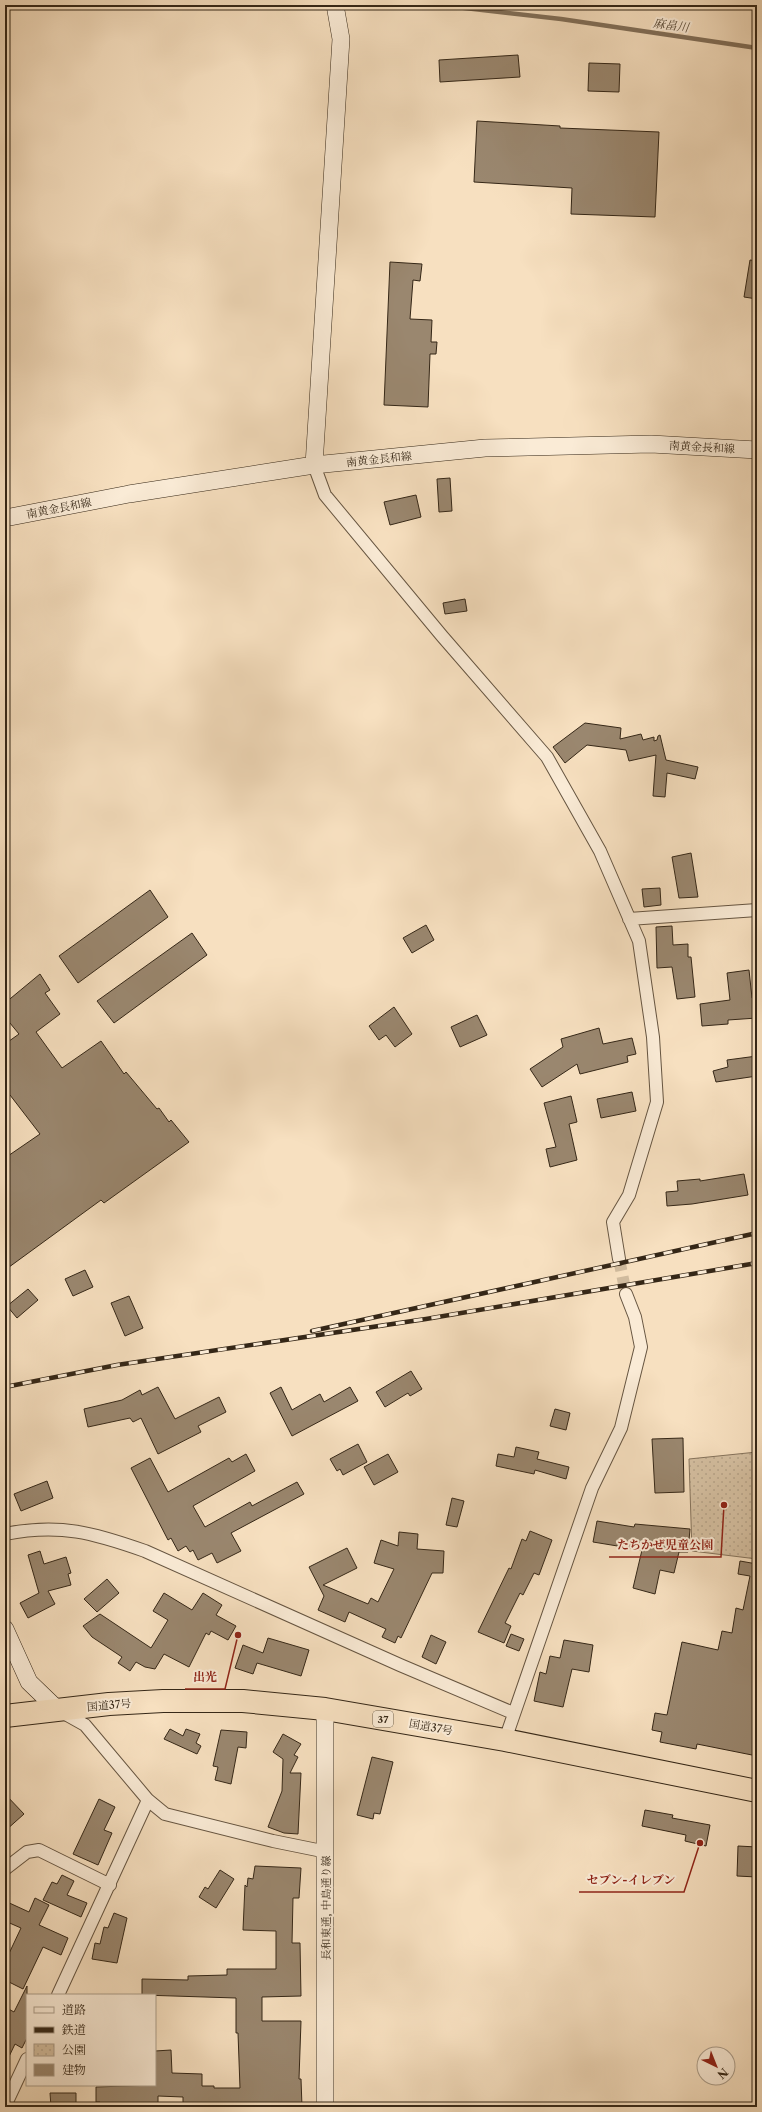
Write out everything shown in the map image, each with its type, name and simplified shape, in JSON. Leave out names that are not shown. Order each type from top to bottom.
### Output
[{"type":"highway","name":"国道37号","points":[[5,1716],[163,1701],[243,1701],[325,1709],[504,1740],[757,1791]]},
{"type":"street","points":[[335,5],[341,39],[314,465],[325,495],[442,636],[548,757],[600,851],[639,940],[653,1037],[657,1102],[629,1195],[613,1222],[619,1259]]},
{"type":"street","name":"南黄金長和線","points":[[5,518],[129,494],[314,465],[485,448],[651,444],[757,450]]},
{"type":"street","points":[[629,918],[757,910]]},
{"type":"street","points":[[504,1740],[592,1488],[620,1428],[641,1347],[635,1317],[626,1294]]},
{"type":"street","points":[[5,1534],[64,1529],[104,1536],[145,1551],[400,1665],[513,1713]]},
{"type":"street","points":[[5,1629],[29,1682],[57,1710],[84,1725],[148,1800],[165,1814],[273,1841],[327,1852]]},
{"type":"street","name":"長和東通, 中島通り線","points":[[325,1709],[327,1852],[325,2107]]},
{"type":"street","points":[[58,1994],[148,1800]]},
{"type":"street","points":[[5,1870],[27,1852],[39,1850],[110,1885]]},
{"type":"street","points":[[5,2106],[26,2061]]},
{"type":"green space","points":[[757,1452],[757,1559],[692,1551],[689,1459]]},
{"type":"building","points":[[518,55],[520,77],[440,82],[439,60]]},
{"type":"building","points":[[589,63],[620,64],[619,92],[588,91]]},
{"type":"building","points":[[477,121],[560,126],[560,128],[659,132],[655,217],[571,214],[572,188],[474,182]]},
{"type":"building","points":[[750,260],[757,261],[757,299],[744,297]]},
{"type":"building","points":[[390,262],[422,264],[420,281],[413,280],[410,319],[432,320],[431,342],[437,342],[436,354],[430,354],[428,407],[384,405]]},
{"type":"building","points":[[450,478],[452,511],[439,512],[437,479]]},
{"type":"building","points":[[416,495],[421,517],[390,525],[384,502]]},
{"type":"building","points":[[465,599],[467,611],[445,614],[443,603]]},
{"type":"building","points":[[585,723],[621,728],[620,739],[641,734],[643,740],[654,737],[654,741],[657,740],[658,736],[660,735],[666,760],[698,767],[695,779],[667,773],[665,797],[653,796],[656,755],[629,761],[626,750],[587,745],[565,763],[553,747]]},
{"type":"building","points":[[691,853],[698,897],[679,898],[672,857]]},
{"type":"building","points":[[660,888],[661,905],[644,907],[642,889]]},
{"type":"building","points":[[150,890],[168,917],[78,983],[59,956]]},
{"type":"building","points":[[426,925],[434,940],[412,953],[403,938]]},
{"type":"building","points":[[672,926],[673,945],[688,944],[688,957],[691,957],[695,997],[677,999],[672,967],[657,968],[656,927]]},
{"type":"building","points":[[192,933],[207,955],[114,1023],[97,1001]]},
{"type":"building","points":[[749,970],[752,998],[755,997],[757,1018],[728,1020],[728,1024],[702,1026],[700,1004],[730,1000],[727,973]]},
{"type":"building","points":[[40,974],[50,990],[45,993],[60,1014],[36,1032],[62,1068],[101,1041],[124,1074],[126,1072],[157,1109],[159,1108],[169,1122],[171,1120],[189,1142],[104,1203],[101,1200],[5,1270],[5,1158],[40,1134],[10,1095],[5,1098],[5,1044],[19,1034],[5,1017],[5,1003]]},
{"type":"building","points":[[394,1007],[412,1034],[395,1047],[386,1035],[379,1040],[369,1026]]},
{"type":"building","points":[[477,1015],[487,1035],[460,1047],[451,1027]]},
{"type":"building","points":[[599,1028],[603,1044],[632,1038],[636,1054],[627,1056],[628,1062],[580,1074],[577,1064],[542,1087],[530,1069],[563,1047],[561,1039]]},
{"type":"building","points":[[757,1056],[757,1076],[716,1082],[713,1071],[728,1067],[727,1060]]},
{"type":"building","points":[[632,1092],[636,1111],[601,1118],[597,1099]]},
{"type":"building","points":[[571,1096],[577,1122],[569,1124],[577,1160],[550,1167],[546,1149],[556,1147],[544,1103]]},
{"type":"building","points":[[744,1174],[748,1195],[692,1204],[667,1206],[666,1192],[678,1191],[677,1181],[700,1179],[700,1181]]},
{"type":"building","points":[[85,1270],[93,1287],[73,1296],[65,1279]]},
{"type":"building","points":[[28,1289],[38,1300],[17,1318],[7,1306]]},
{"type":"building","points":[[129,1296],[143,1328],[125,1336],[111,1303]]},
{"type":"building","points":[[411,1371],[422,1389],[410,1396],[408,1393],[385,1407],[376,1392]]},
{"type":"building","points":[[158,1387],[175,1419],[219,1397],[226,1412],[198,1426],[201,1432],[158,1454],[141,1418],[133,1422],[130,1418],[88,1427],[84,1409],[122,1400],[140,1390],[142,1395]]},
{"type":"building","points":[[281,1387],[292,1410],[320,1394],[324,1402],[350,1387],[358,1401],[292,1436],[270,1393]]},
{"type":"building","points":[[555,1409],[570,1413],[566,1430],[550,1426]]},
{"type":"building","points":[[683,1438],[684,1492],[655,1493],[652,1439]]},
{"type":"building","points":[[358,1444],[367,1462],[343,1475],[340,1469],[337,1471],[330,1459]]},
{"type":"building","points":[[516,1447],[539,1452],[537,1459],[569,1467],[566,1479],[535,1470],[534,1474],[496,1466],[498,1454],[514,1457]]},
{"type":"building","points":[[246,1454],[255,1471],[193,1506],[205,1527],[250,1502],[252,1506],[297,1482],[304,1494],[231,1533],[241,1551],[217,1563],[212,1553],[198,1560],[193,1550],[190,1552],[186,1546],[178,1551],[171,1538],[168,1540],[131,1468],[150,1458],[168,1492],[229,1458],[232,1462]]},
{"type":"building","points":[[388,1454],[398,1472],[374,1485],[364,1467]]},
{"type":"building","points":[[47,1481],[53,1498],[21,1511],[14,1494]]},
{"type":"building","points":[[452,1498],[464,1501],[457,1527],[446,1525]]},
{"type":"building","points":[[597,1521],[634,1527],[635,1524],[690,1529],[688,1552],[679,1552],[674,1573],[660,1570],[655,1594],[633,1588],[642,1550],[593,1542]]},
{"type":"building","points":[[530,1531],[552,1540],[539,1575],[534,1573],[523,1595],[520,1593],[505,1623],[511,1626],[504,1643],[478,1632],[509,1568],[511,1569],[522,1539],[526,1541]]},
{"type":"building","points":[[399,1532],[418,1534],[417,1549],[444,1551],[443,1573],[432,1573],[401,1638],[398,1636],[395,1643],[382,1637],[386,1629],[349,1612],[345,1622],[318,1610],[324,1596],[309,1567],[347,1548],[357,1568],[323,1585],[368,1604],[371,1598],[378,1602],[394,1569],[374,1563],[381,1540],[398,1546]]},
{"type":"building","points":[[40,1551],[44,1564],[66,1557],[71,1573],[68,1574],[71,1585],[48,1591],[55,1604],[28,1618],[20,1603],[39,1593],[28,1555]]},
{"type":"building","points":[[740,1561],[757,1564],[757,1756],[697,1744],[696,1749],[660,1742],[662,1732],[652,1730],[655,1713],[667,1715],[682,1642],[718,1650],[722,1631],[732,1633],[736,1608],[743,1610],[750,1576],[738,1574]]},
{"type":"building","points":[[107,1579],[119,1593],[97,1612],[84,1599]]},
{"type":"building","points":[[164,1593],[192,1610],[203,1593],[222,1605],[216,1615],[236,1626],[228,1640],[211,1631],[209,1635],[206,1633],[189,1667],[164,1654],[155,1669],[145,1667],[136,1662],[130,1671],[118,1663],[122,1657],[92,1637],[83,1626],[100,1614],[151,1648],[168,1620],[153,1611]]},
{"type":"building","points":[[511,1634],[524,1639],[519,1651],[506,1646]]},
{"type":"building","points":[[431,1635],[446,1642],[436,1664],[422,1657]]},
{"type":"building","points":[[268,1638],[309,1650],[301,1676],[257,1663],[253,1674],[235,1668],[243,1645],[263,1653]]},
{"type":"building","points":[[564,1640],[593,1645],[589,1672],[572,1669],[563,1707],[534,1701],[540,1672],[546,1674],[550,1656],[560,1658]]},
{"type":"building","points":[[170,1729],[183,1736],[186,1729],[200,1734],[196,1743],[201,1746],[197,1754],[164,1739]]},
{"type":"building","points":[[221,1730],[247,1732],[246,1748],[238,1747],[231,1784],[215,1780],[218,1767],[213,1766]]},
{"type":"building","points":[[283,1734],[301,1744],[294,1755],[298,1757],[290,1773],[301,1773],[298,1834],[284,1833],[268,1827],[282,1791],[283,1759],[273,1752]]},
{"type":"building","points":[[372,1757],[393,1762],[380,1814],[374,1813],[373,1819],[357,1815]]},
{"type":"building","points":[[5,1794],[24,1814],[5,1831]]},
{"type":"building","points":[[99,1799],[115,1807],[104,1830],[112,1833],[98,1865],[73,1854]]},
{"type":"building","points":[[645,1810],[673,1815],[672,1818],[710,1825],[706,1846],[685,1841],[686,1835],[642,1826]]},
{"type":"building","points":[[738,1846],[757,1847],[757,1877],[737,1876]]},
{"type":"building","points":[[255,1866],[301,1868],[299,1898],[293,1898],[292,1943],[300,1943],[301,1996],[262,1997],[262,2021],[301,2021],[299,2079],[301,2079],[302,2107],[183,2107],[183,2097],[158,2096],[158,2107],[101,2107],[100,2102],[96,2102],[96,2087],[156,2086],[156,2051],[171,2050],[172,2073],[202,2074],[202,2086],[214,2086],[214,2088],[240,2088],[238,2033],[236,2033],[236,1998],[142,1994],[142,1979],[188,1980],[188,1976],[227,1975],[227,1969],[276,1969],[276,1931],[243,1930],[245,1885],[247,1887],[248,1878],[253,1879]]},
{"type":"building","points":[[220,1870],[234,1879],[216,1908],[199,1897],[205,1887],[208,1889]]},
{"type":"building","points":[[62,1875],[74,1881],[67,1895],[87,1903],[81,1917],[43,1900],[52,1882],[57,1884]]},
{"type":"building","points":[[35,1898],[49,1905],[39,1925],[68,1938],[61,1955],[43,1947],[23,1989],[5,1980],[5,1962],[21,1928],[5,1921],[5,1901],[29,1912]]},
{"type":"building","points":[[114,1913],[127,1918],[117,1963],[92,1959],[95,1943],[100,1944],[104,1927],[108,1928]]},
{"type":"building","points":[[27,1986],[26,2040],[22,2048],[15,2044],[5,2065],[5,2007],[14,2012]]},
{"type":"building","points":[[50,2093],[76,2093],[76,2107],[51,2107]]},
{"type":"waterway","name":"麻畠川","points":[[439,5],[561,19],[757,48]]},
{"type":"tunnel","points":[[619,1259],[626,1294]]},
{"type":"railway","points":[[312,1331],[757,1233]]},
{"type":"railway","points":[[5,1387],[117,1365],[426,1319],[757,1263]]},
{"type":"place","name":"たちかぜ児童公園","points":[[724,1505]]},
{"type":"place","name":"出光","points":[[238,1635]]},
{"type":"place","name":"セブン-イレブン","points":[[700,1843]]}]
